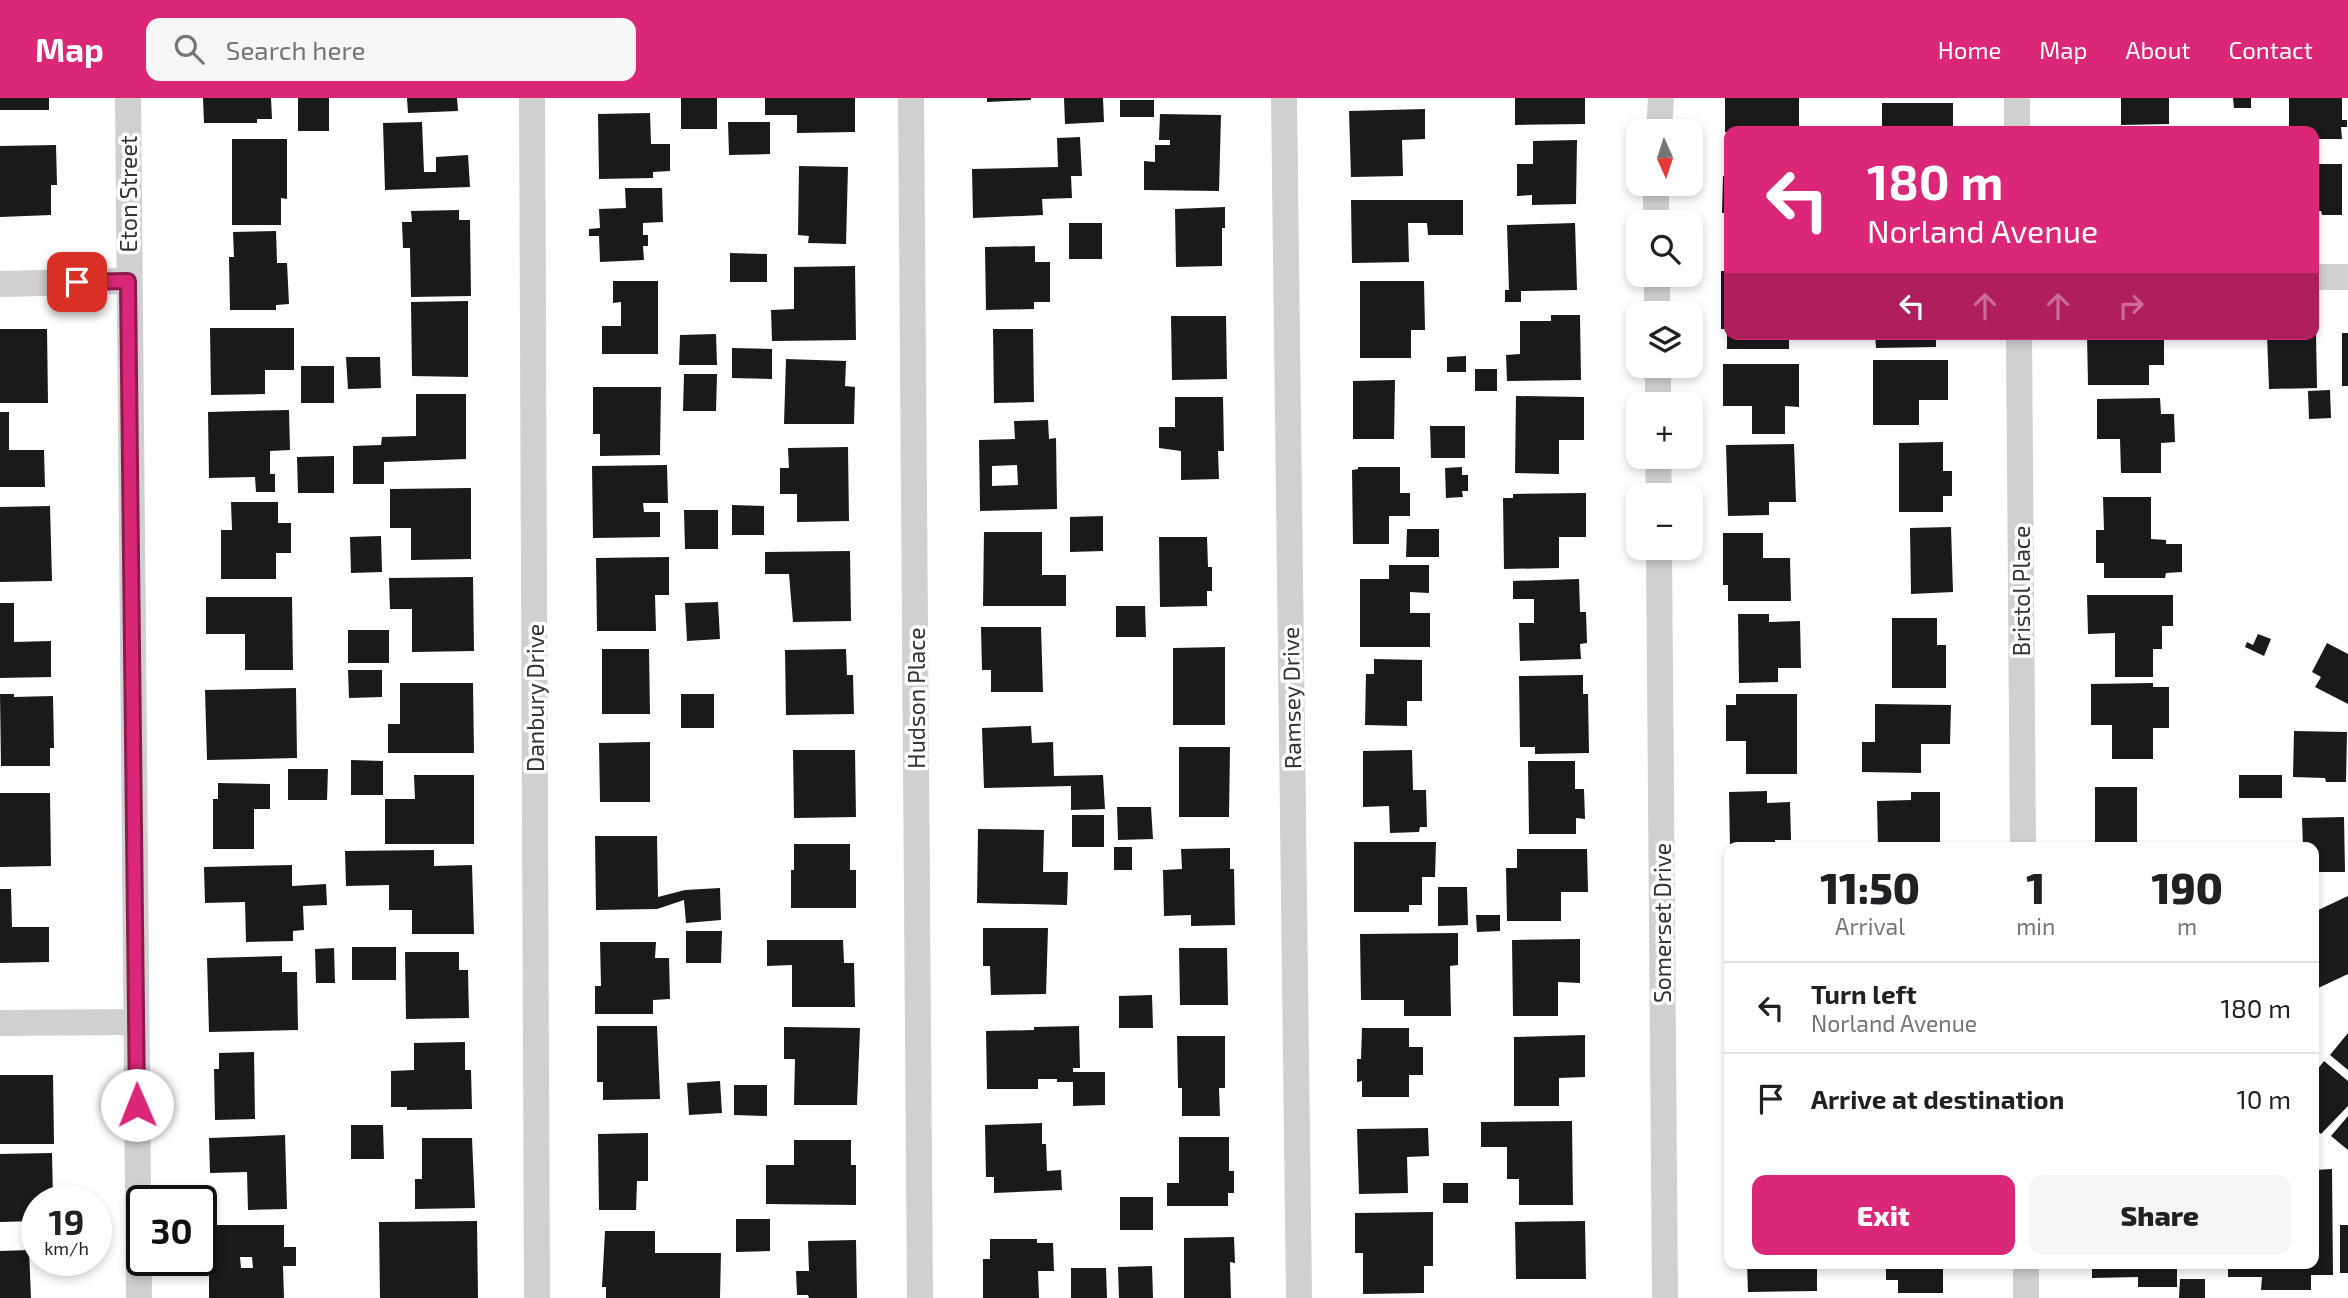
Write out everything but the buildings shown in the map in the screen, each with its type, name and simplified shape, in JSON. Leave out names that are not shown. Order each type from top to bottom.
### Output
[{"type":"street","name":"Eton Street","points":[[128,98],[139,1298]]},
{"type":"street","name":"Danbury Drive","points":[[532,98],[537,1298]]},
{"type":"street","name":"Hudson Place","points":[[911,98],[920,1298]]},
{"type":"street","name":"Ramsey Drive","points":[[1284,98],[1299,1298]]},
{"type":"street","points":[[1660,119],[1661,98]]},
{"type":"street","points":[[2017,98],[2017,126]]},
{"type":"street","points":[[2319,277],[2348,277]]},
{"type":"street","points":[[0,284],[128,281]]},
{"type":"street","name":"Bristol Place","points":[[2019,340],[2023,842]]},
{"type":"street","name":"Somerset Drive","points":[[1659,560],[1665,1298]]},
{"type":"street","points":[[0,1023],[136,1022]]},
{"type":"street","points":[[2026,1269],[2026,1298]]},
{"type":"route","points":[[77,282],[128,281],[137,1105]]}]
